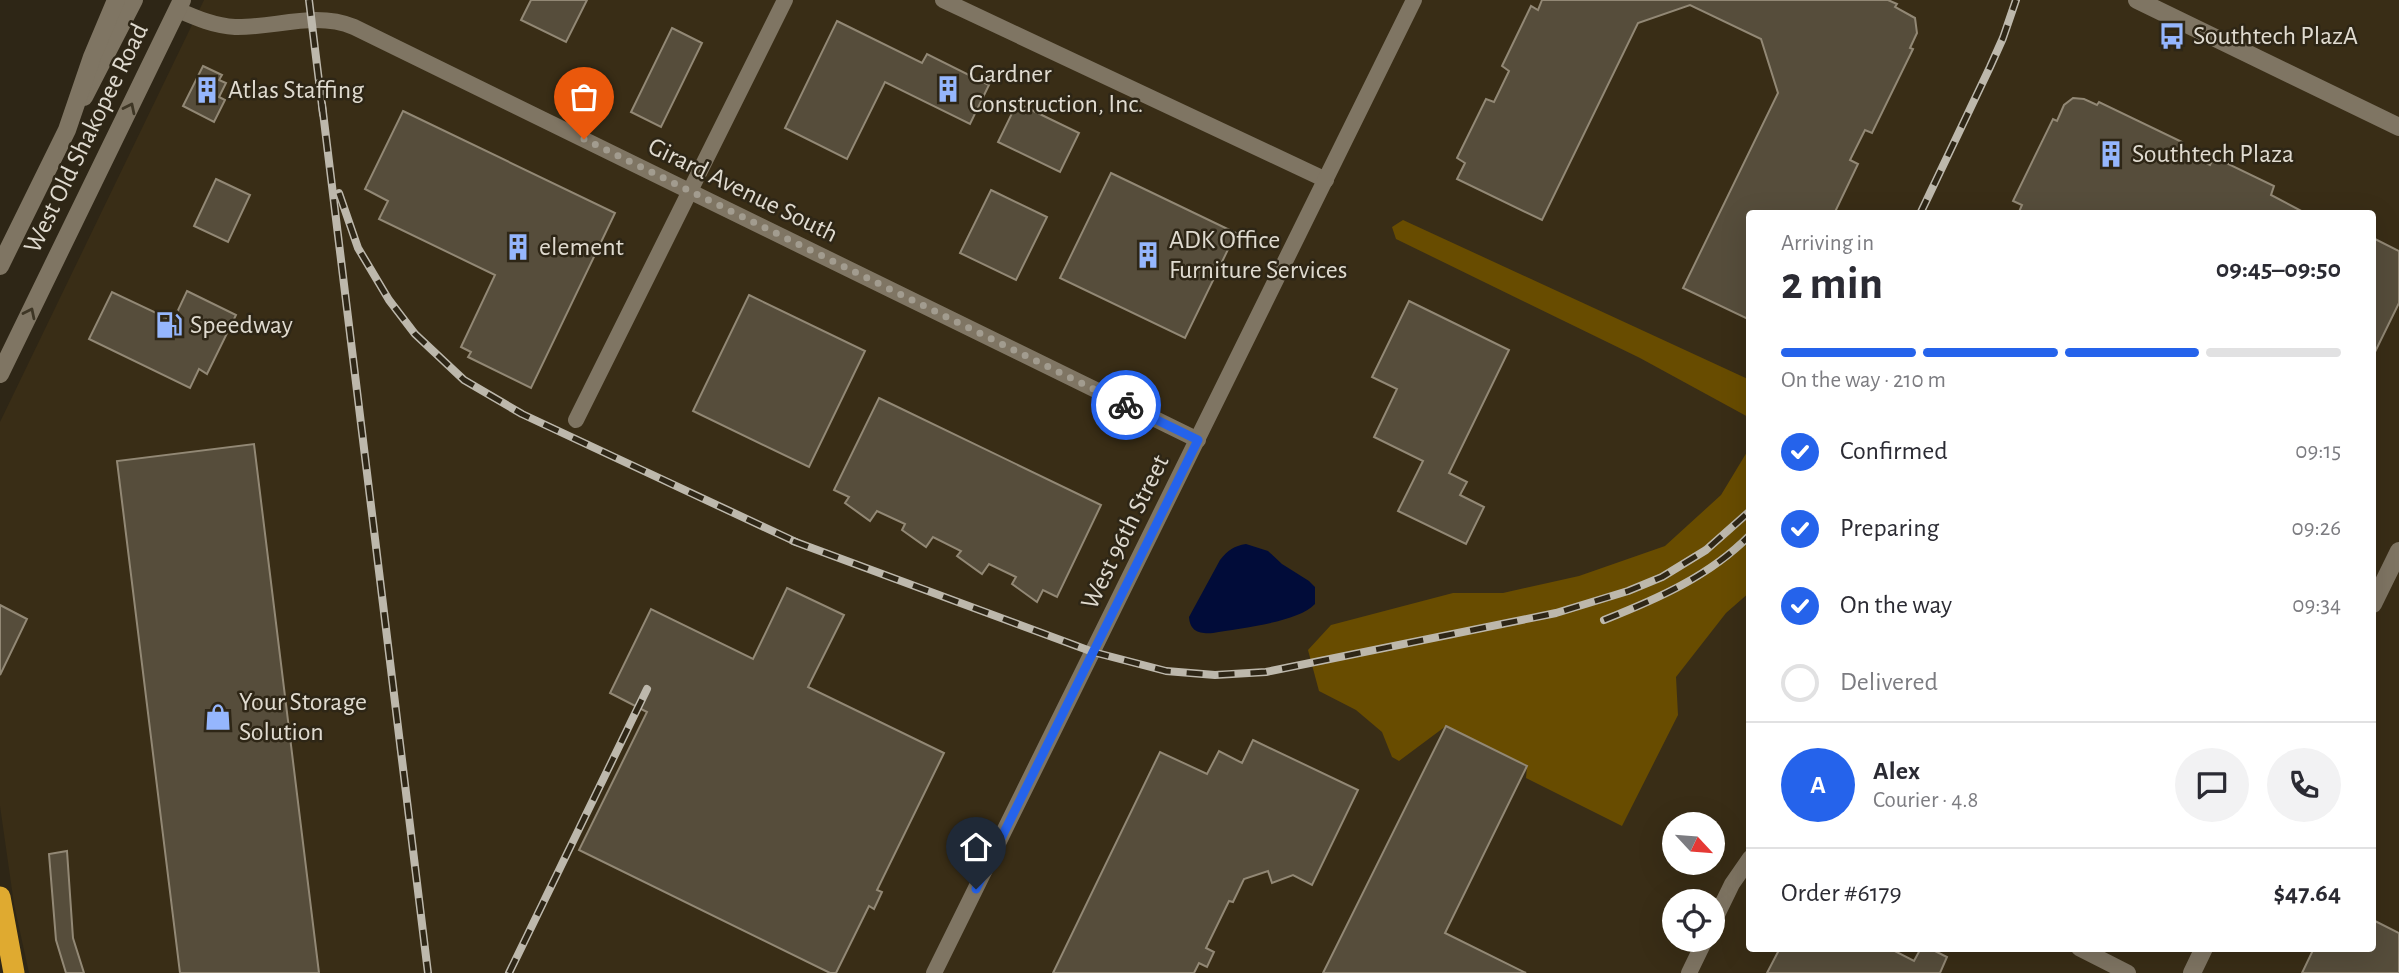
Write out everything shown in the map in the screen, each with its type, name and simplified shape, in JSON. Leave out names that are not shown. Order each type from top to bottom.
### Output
[{"type":"highway","points":[[0,897],[14,973]]},
{"type":"main road","name":"West Old Shakopee Road","points":[[0,266],[67,130],[92,57],[116,0]]},
{"type":"main road","points":[[67,130],[134,0]]},
{"type":"main road","points":[[2137,0],[2399,127]]},
{"type":"main road","name":"West Old Shakopee Road","points":[[0,374],[181,4]]},
{"type":"main road","points":[[2376,598],[2399,551]]},
{"type":"main road","points":[[2192,973],[2202,952]]},
{"type":"street","points":[[576,420],[785,0]]},
{"type":"street","points":[[943,0],[1326,180]]},
{"type":"street","name":"West 96th Street","points":[[934,973],[1414,0]]},
{"type":"street","name":"Girard Avenue South","points":[[181,4],[205,22],[233,27],[311,19],[347,24],[1198,440]]},
{"type":"street","points":[[1725,898],[1746,864]]},
{"type":"street","points":[[1689,973],[1699,952]]},
{"type":"street","points":[[2087,952],[2128,973]]},
{"type":"shaded area","points":[[204,0],[2399,0],[2399,973],[29,973],[14,904],[0,806],[0,422]]},
{"type":"shaded area","points":[[1403,220],[1746,378],[1746,416],[1640,358],[1396,239],[1392,227]]},
{"type":"shaded area","points":[[1746,454],[1746,596],[1726,613],[1676,677],[1678,715],[1622,826],[1526,778],[1527,766],[1446,726],[1399,761],[1392,757],[1382,732],[1356,710],[1319,691],[1308,650],[1331,625],[1453,593],[1503,593],[1579,576],[1665,546],[1721,495]]},
{"type":"shaded area","points":[[1246,544],[1268,551],[1282,564],[1309,581],[1315,587],[1315,604],[1295,616],[1267,624],[1213,633],[1196,631],[1191,626],[1189,617],[1220,560],[1232,549]]},
{"type":"building","points":[[531,0],[587,0],[566,42],[521,20]]},
{"type":"building","points":[[1542,0],[1888,0],[1915,18],[1917,33],[1910,48],[1913,49],[1872,133],[1865,130],[1850,160],[1858,164],[1836,210],[1746,210],[1746,318],[1683,288],[1778,93],[1761,39],[1690,5],[1638,23],[1542,220],[1457,179],[1465,163],[1457,158],[1486,99],[1494,102],[1509,71],[1502,66],[1531,6],[1538,10]]},
{"type":"building","points":[[837,21],[922,63],[927,54],[989,85],[970,124],[885,82],[847,159],[785,128]]},
{"type":"building","points":[[672,28],[702,43],[661,127],[631,112]]},
{"type":"building","name":"Atlas Staffing","points":[[203,66],[222,75],[219,80],[226,83],[219,97],[225,100],[214,122],[183,106]]},
{"type":"building","name":"Southtech Plaza","points":[[2073,98],[2084,99],[2097,105],[2099,102],[2182,142],[2178,150],[2210,165],[2214,157],[2274,186],[2271,195],[2299,210],[2020,210],[2022,205],[2013,201],[2053,119],[2057,121],[2064,105]]},
{"type":"building","points":[[1017,103],[1079,133],[1060,172],[998,142]]},
{"type":"building","name":"element","points":[[403,111],[615,213],[531,388],[468,357],[471,352],[461,347],[495,275],[379,219],[388,201],[365,189]]},
{"type":"building","name":"ADK Office Furniture Services","points":[[1111,173],[1236,233],[1185,338],[1060,278]]},
{"type":"building","points":[[216,179],[250,195],[228,242],[194,226]]},
{"type":"building","points":[[991,190],[1047,217],[1016,280],[960,253]]},
{"type":"building","points":[[2376,240],[2399,251],[2399,303],[2376,350]]},
{"type":"building","points":[[187,291],[236,315],[207,374],[199,369],[190,388],[89,339],[112,292],[173,321]]},
{"type":"building","points":[[749,295],[865,351],[809,467],[693,411]]},
{"type":"building","points":[[1409,301],[1509,350],[1449,473],[1467,482],[1460,495],[1484,507],[1466,544],[1398,511],[1423,461],[1374,437],[1397,389],[1372,377]]},
{"type":"building","points":[[879,398],[1101,505],[1057,597],[1043,590],[1037,602],[1012,584],[1016,577],[989,564],[982,574],[957,556],[961,551],[933,537],[926,547],[902,530],[905,524],[877,511],[870,521],[845,503],[849,497],[834,490]]},
{"type":"building","name":"Your Storage Solution","points":[[254,444],[319,973],[180,973],[117,461]]},
{"type":"building","points":[[787,588],[844,615],[808,687],[944,753],[877,890],[882,892],[874,909],[869,906],[836,973],[830,973],[579,850],[647,712],[610,693],[651,609],[753,659]]},
{"type":"building","points":[[0,605],[27,619],[0,675]]},
{"type":"building","points":[[1446,726],[1527,766],[1445,933],[1526,973],[1323,973]]},
{"type":"building","points":[[1253,740],[1358,790],[1312,885],[1293,875],[1272,883],[1268,871],[1244,879],[1233,902],[1229,901],[1206,948],[1214,952],[1207,967],[1199,963],[1194,973],[1053,973],[1160,752],[1207,774],[1219,751],[1242,763]]},
{"type":"building","points":[[67,851],[73,938],[84,973],[66,973],[56,940],[49,854]]},
{"type":"building","points":[[2376,922],[2399,933],[2399,973],[2302,973],[2312,952],[2376,952]]},
{"type":"building","points":[[1778,952],[1897,952],[1914,961],[1919,952],[1937,952],[1947,957],[1940,973],[1767,973]]},
{"type":"railway","points":[[309,0],[323,114]]},
{"type":"railway","points":[[1922,210],[2003,38],[2016,0]]},
{"type":"railway","points":[[322,104],[428,973]]},
{"type":"railway","points":[[339,193],[358,248],[389,300],[415,334],[464,380],[522,414],[796,542]]},
{"type":"railway","points":[[793,541],[1093,652],[1166,671],[1215,675],[1266,672],[1556,613],[1628,591],[1662,577],[1706,550],[1746,515]]},
{"type":"railway","points":[[1604,620],[1682,585],[1718,563],[1746,539]]},
{"type":"railway","points":[[509,973],[647,689]]},
{"type":"way so far","points":[[584,139],[1126,405]]},
{"type":"place","name":"Southtech PlazA","points":[[2172,36]]},
{"type":"place","name":"Gardner Construction, Inc.","points":[[948,89]]},
{"type":"place","name":"Atlas Staffing","points":[[207,90]]},
{"type":"place","name":"Southtech Plaza","points":[[2111,154]]},
{"type":"place","name":"element","points":[[518,247]]},
{"type":"place","name":"ADK Office Furniture Services","points":[[1148,255]]},
{"type":"place","name":"Speedway","points":[[169,325]]},
{"type":"place","name":"Your Storage Solution","points":[[218,717]]},
{"type":"route","points":[[976,889],[1198,440],[1126,405]]}]
